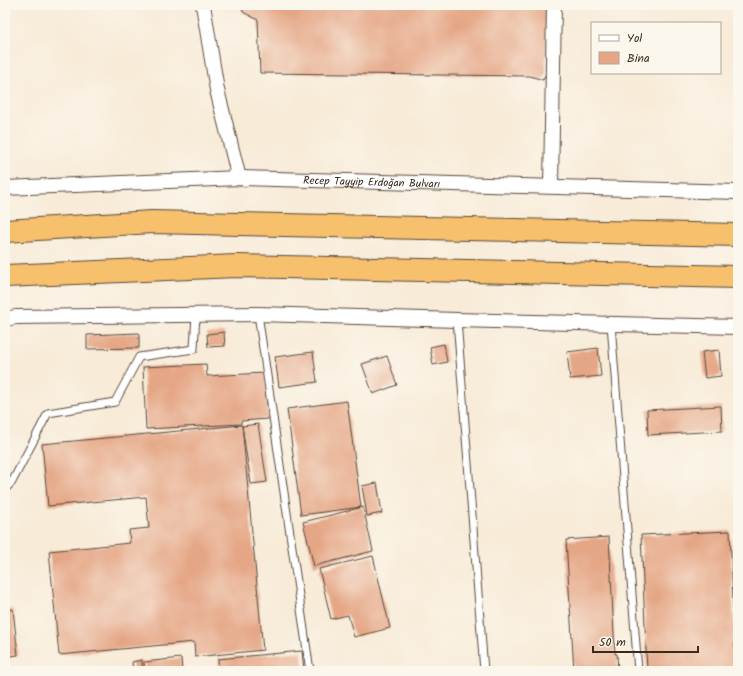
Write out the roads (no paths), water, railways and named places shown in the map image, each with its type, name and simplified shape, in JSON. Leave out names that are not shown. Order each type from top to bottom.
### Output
[{"type":"highway","points":[[5,231],[152,222],[738,235]]},
{"type":"highway","points":[[5,276],[236,266],[738,277]]},
{"type":"street","points":[[203,5],[217,90],[239,178]]},
{"type":"street","points":[[551,186],[554,5]]},
{"type":"street","name":"Recep Tayyip Erdoğan Bulvarı","points":[[5,188],[239,178],[738,192]]},
{"type":"street","points":[[5,319],[24,317],[258,314],[738,327]]},
{"type":"lane","points":[[5,489],[12,482],[48,413],[115,402],[139,357],[194,349],[196,314]]},
{"type":"lane","points":[[258,314],[310,671]]},
{"type":"lane","points":[[457,320],[484,671]]},
{"type":"lane","points":[[611,324],[638,671]]}]
